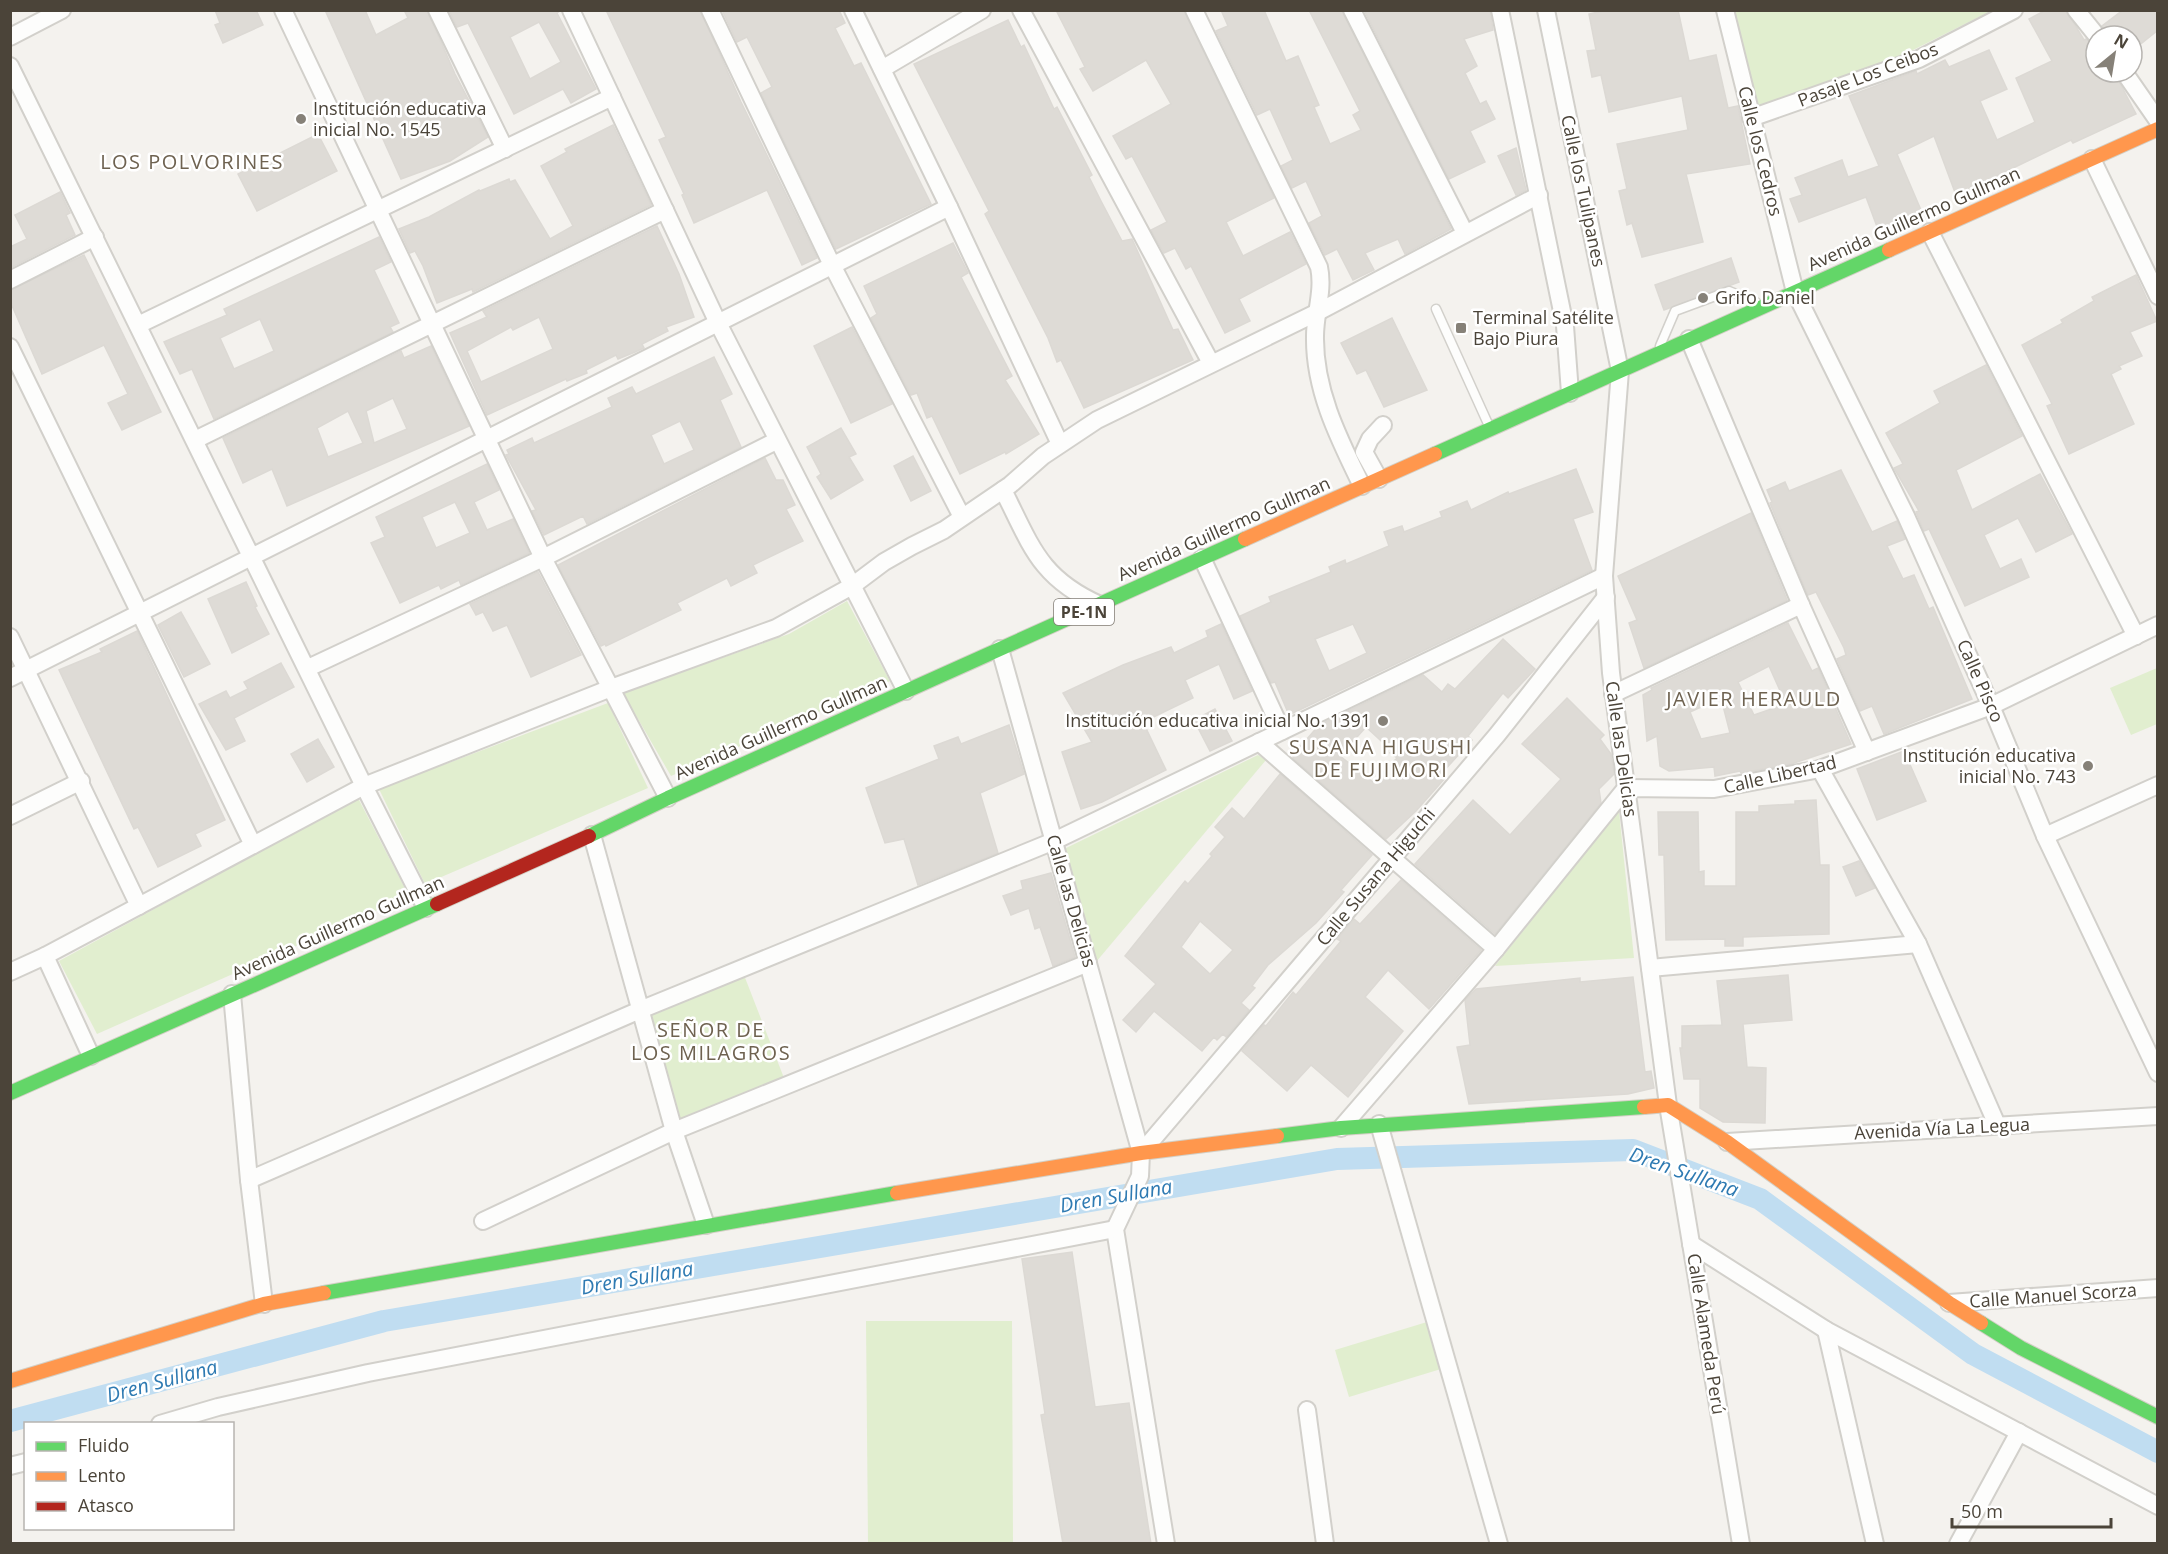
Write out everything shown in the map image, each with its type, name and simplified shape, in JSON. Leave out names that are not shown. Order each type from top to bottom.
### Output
[{"type":"main road","name":"Avenida Guillermo Gullman","points":[[10,1093],[592,835],[668,798],[2157,129]]},
{"type":"main road","points":[[10,1381],[264,1304],[706,1225],[1141,1153],[1341,1128],[1381,1129],[1668,1105],[1727,1142],[1949,1303],[2021,1348],[2157,1417]]},
{"type":"street","points":[[10,37],[62,10]]},
{"type":"street","points":[[284,10],[543,558],[668,798]]},
{"type":"street","points":[[437,10],[504,149]]},
{"type":"street","points":[[571,10],[776,441],[906,691]]},
{"type":"street","points":[[710,10],[832,265],[962,518]]},
{"type":"street","points":[[853,10],[949,207],[1060,444]]},
{"type":"street","points":[[882,69],[982,10]]},
{"type":"street","points":[[1021,10],[1211,363]]},
{"type":"street","points":[[1194,10],[1320,267],[1321,289],[1316,355],[1321,384],[1337,434],[1362,486]]},
{"type":"street","points":[[1352,10],[1465,233]]},
{"type":"street","points":[[1500,10],[1565,326],[1570,393]]},
{"type":"street","name":"Calle los Tulipanes","points":[[1546,10],[1620,371]]},
{"type":"street","name":"Calle los Cedros","points":[[1725,10],[1795,292]]},
{"type":"street","name":"Pasaje Los Ceibos","points":[[1751,118],[1919,59],[2014,10]]},
{"type":"street","points":[[2076,10],[2087,24]]},
{"type":"street","points":[[10,66],[426,908]]},
{"type":"street","points":[[2132,84],[2157,121]]},
{"type":"street","points":[[138,325],[612,98]]},
{"type":"street","points":[[2092,159],[2157,296]]},
{"type":"street","points":[[10,972],[45,956],[364,786],[611,688],[776,628],[852,586],[884,562],[962,518],[1003,490],[1060,444],[1097,420],[1318,312],[1539,195]]},
{"type":"street","points":[[10,678],[949,207]]},
{"type":"street","points":[[195,440],[665,210]]},
{"type":"street","points":[[1930,232],[2136,636]]},
{"type":"street","points":[[10,280],[95,237]]},
{"type":"street","name":"Calle Pisco","points":[[1795,292],[1906,516],[1992,706],[2045,836],[2157,1073]]},
{"type":"street","points":[[1689,339],[1801,605],[1867,752]]},
{"type":"street","points":[[10,347],[142,612],[253,845]]},
{"type":"street","name":"Calle las Delicias","points":[[1620,371],[1604,576],[1613,693],[1671,1125]]},
{"type":"street","points":[[1379,479],[1364,452],[1370,439],[1383,425]]},
{"type":"street","points":[[308,668],[543,558],[776,441]]},
{"type":"street","points":[[1003,490],[1040,563],[1063,586],[1100,605]]},
{"type":"street","points":[[1202,558],[1282,731]]},
{"type":"street","points":[[249,1180],[640,1010],[1054,841],[1604,576]]},
{"type":"street","name":"Calle Susana Higuchi","points":[[1141,1153],[1497,735],[1606,597]]},
{"type":"street","points":[[1613,693],[1801,605]]},
{"type":"street","name":"Calle Libertad","points":[[1626,788],[1714,789],[1820,769],[1992,706],[2157,626]]},
{"type":"street","points":[[10,637],[139,906]]},
{"type":"street","name":"Calle las Delicias","points":[[1000,649],[1141,1153],[1140,1176],[1116,1226]]},
{"type":"street","points":[[1259,742],[1496,950]]},
{"type":"street","points":[[1820,769],[1918,944],[1997,1125]]},
{"type":"street","points":[[10,816],[81,781]]},
{"type":"street","points":[[2045,836],[2157,785]]},
{"type":"street","points":[[1341,1128],[1496,950],[1626,788]]},
{"type":"street","points":[[592,835],[674,1131],[706,1225]]},
{"type":"street","points":[[1650,968],[1918,944]]},
{"type":"street","points":[[45,956],[91,1056]]},
{"type":"street","points":[[483,1221],[674,1131],[1088,963]]},
{"type":"street","points":[[232,994],[249,1180],[264,1304]]},
{"type":"street","name":"Avenida Vía La Legua","points":[[1727,1142],[2157,1116]]},
{"type":"street","name":"Calle Alameda Perú","points":[[1671,1125],[1741,1544]]},
{"type":"street","points":[[1381,1129],[1498,1544]]},
{"type":"street","points":[[167,1422],[219,1407],[368,1373],[1116,1226],[1166,1544]]},
{"type":"street","points":[[1691,1244],[1826,1330],[2157,1506]]},
{"type":"street","name":"Calle Manuel Scorza","points":[[1949,1303],[2157,1288]]},
{"type":"street","points":[[1826,1330],[1875,1544]]},
{"type":"street","points":[[1307,1410],[1325,1544]]},
{"type":"street","points":[[1960,1543],[2019,1432]]},
{"type":"lane","points":[[1656,355],[1675,311],[1729,291],[1766,305]]},
{"type":"lane","points":[[1436,309],[1490,429]]},
{"type":"green space","points":[[1735,10],[1991,11],[1905,54],[1758,106]]},
{"type":"green space","points":[[847,601],[890,681],[671,776],[623,693],[789,634]]},
{"type":"green space","points":[[2157,668],[2157,724],[2131,735],[2110,688]]},
{"type":"green space","points":[[608,703],[648,788],[425,884],[379,789]]},
{"type":"green space","points":[[1258,755],[1266,760],[1096,962],[1064,849]]},
{"type":"green space","points":[[358,798],[409,896],[97,1034],[59,961]]},
{"type":"green space","points":[[1619,811],[1634,958],[1495,966]]},
{"type":"green space","points":[[744,975],[784,1078],[680,1122],[648,1015]]},
{"type":"green space","points":[[866,1321],[1012,1321],[1013,1543],[868,1543]]},
{"type":"green space","points":[[1427,1322],[1441,1369],[1349,1397],[1335,1350]]},
{"type":"building","points":[[215,10],[256,10],[263,25],[223,43],[215,25],[220,23]]},
{"type":"building","points":[[325,10],[365,10],[376,35],[408,18],[404,10],[427,10],[455,74],[488,137],[450,161],[401,179]]},
{"type":"building","points":[[449,10],[561,10],[557,13],[596,89],[571,103],[563,89],[514,114],[468,23],[457,27]],"holes":[[[539,22],[561,62],[530,79],[510,37]]]},
{"type":"building","points":[[606,10],[700,10],[741,102],[817,258],[802,265],[767,190],[694,223],[682,195],[684,194],[659,140],[666,137]]},
{"type":"building","points":[[722,10],[839,10],[845,23],[835,28],[854,66],[861,63],[931,204],[836,249],[761,93],[772,87],[747,37],[737,42]]},
{"type":"building","points":[[1056,10],[1184,10],[1274,198],[1226,222],[1243,256],[1290,232],[1306,264],[1239,299],[1250,321],[1225,333],[1191,266],[1186,269],[1175,248],[1164,253],[1151,230],[1167,222],[1132,156],[1126,159],[1113,136],[1171,104],[1146,60],[1093,91],[1080,69],[1085,67]]},
{"type":"building","points":[[1221,10],[1264,10],[1286,61],[1298,56],[1319,105],[1314,107],[1330,144],[1361,130],[1353,115],[1360,111],[1309,10],[1342,10],[1451,229],[1405,254],[1398,239],[1365,253],[1374,270],[1353,280],[1337,249],[1325,255],[1309,223],[1322,216],[1306,181],[1292,188],[1281,166],[1293,160],[1270,109],[1257,115],[1216,31],[1228,26]]},
{"type":"building","points":[[1364,10],[1490,10],[1493,30],[1464,39],[1477,66],[1465,73],[1480,104],[1486,101],[1495,119],[1470,131],[1485,162],[1449,179]]},
{"type":"building","points":[[1607,10],[1678,10],[1689,61],[1716,55],[1728,108],[1738,106],[1750,164],[1686,174],[1703,242],[1642,257],[1632,223],[1627,225],[1619,191],[1627,189],[1617,144],[1688,130],[1682,96],[1609,112],[1601,75],[1592,77],[1587,51],[1596,50],[1589,14]]},
{"type":"building","points":[[2046,10],[2066,10],[2084,40],[2084,84],[2120,84],[2136,114],[2073,143],[2071,140],[1980,184],[1981,187],[1956,195],[1934,136],[1897,154],[1921,210],[1894,221],[1896,226],[1879,232],[1866,197],[1799,222],[1790,199],[1802,195],[1795,178],[1842,160],[1848,177],[1879,166],[1849,96],[1916,71],[1917,74],[1945,60],[1949,67],[1989,50],[2007,89],[1980,101],[1997,140],[2035,122],[2016,78],[2052,61],[2029,19]]},
{"type":"building","points":[[2123,10],[2157,10],[2157,31],[2144,41],[2144,24],[2105,24]]},
{"type":"building","points":[[1008,20],[1021,47],[1024,45],[1054,109],[1057,107],[1092,175],[1089,177],[1122,241],[1132,239],[1173,330],[1178,329],[1193,360],[1084,408],[1061,360],[1057,362],[1048,338],[985,214],[989,211],[914,64]]},
{"type":"building","points":[[613,125],[651,205],[473,292],[472,289],[437,303],[423,266],[415,251],[410,253],[399,229],[429,217],[479,190],[509,179],[510,182],[515,180],[550,239],[573,226],[541,166],[567,152],[565,149]]},
{"type":"building","points":[[318,134],[337,171],[257,211],[238,174]]},
{"type":"building","points":[[1516,148],[1526,190],[1516,195],[1498,156]]},
{"type":"building","points":[[60,192],[70,213],[66,215],[75,235],[10,268],[10,247],[27,239],[15,215]]},
{"type":"building","points":[[657,226],[679,274],[694,317],[666,327],[668,331],[642,344],[644,348],[618,359],[616,355],[586,370],[587,373],[567,381],[566,379],[487,415],[450,333],[487,317],[483,311]],"holes":[[[539,317],[553,349],[481,382],[467,351],[511,327],[513,330]]]},
{"type":"building","points":[[379,237],[391,262],[374,270],[399,323],[390,327],[393,332],[214,419],[192,369],[180,374],[164,342],[227,315],[224,309]],"holes":[[[260,319],[274,351],[234,369],[220,338]]]},
{"type":"building","points":[[953,243],[968,273],[961,277],[1012,376],[1005,380],[1039,434],[1006,454],[1005,452],[960,474],[932,416],[927,418],[917,393],[911,395],[871,318],[877,314],[864,286]]},
{"type":"building","points":[[84,255],[161,412],[122,430],[108,403],[128,394],[104,345],[42,374],[10,301],[10,290]]},
{"type":"building","points":[[1731,258],[1739,282],[1664,310],[1655,285]]},
{"type":"building","points":[[2136,275],[2157,321],[2130,332],[2142,356],[2119,366],[2121,369],[2111,374],[2134,424],[2069,454],[2047,406],[2052,404],[2022,345],[2063,323],[2061,320],[2094,301],[2092,297]]},
{"type":"building","points":[[1392,318],[1427,390],[1384,407],[1366,370],[1357,374],[1341,343]]},
{"type":"building","points":[[852,327],[892,404],[851,423],[814,346]]},
{"type":"building","points":[[431,346],[469,426],[287,506],[272,469],[243,483],[223,438],[401,351],[404,358]],"holes":[[[393,398],[407,429],[374,443],[366,411]],[[348,411],[363,443],[328,457],[317,428]]]},
{"type":"building","points":[[714,357],[732,394],[720,400],[741,447],[587,524],[583,516],[544,535],[532,511],[536,510],[506,455],[509,454],[507,450],[532,438],[534,443],[612,407],[608,398],[632,387],[636,394]],"holes":[[[680,421],[694,450],[664,464],[651,435]]]},
{"type":"building","points":[[1986,365],[2022,436],[1956,470],[1972,510],[2040,474],[2072,534],[2036,552],[2018,518],[1984,535],[2000,569],[2021,559],[2029,577],[1965,606],[1929,529],[1924,531],[1916,512],[1919,511],[1894,468],[1903,464],[1886,433],[1940,403],[1934,391]]},
{"type":"building","points":[[841,428],[856,454],[849,457],[863,480],[831,499],[817,477],[821,474],[807,447]]},
{"type":"building","points":[[913,456],[931,491],[911,501],[894,466]]},
{"type":"building","points":[[765,458],[776,480],[783,480],[795,505],[786,509],[803,541],[753,565],[757,573],[731,586],[727,578],[677,603],[681,610],[606,646],[605,644],[601,646],[558,565]]},
{"type":"building","points":[[487,464],[499,490],[474,502],[487,530],[513,519],[529,553],[461,585],[459,580],[441,589],[439,585],[400,603],[371,543],[385,537],[376,517]],"holes":[[[455,502],[470,533],[436,548],[422,517]]]},
{"type":"building","points":[[1576,469],[1593,512],[1573,519],[1592,570],[1289,715],[1275,682],[1271,683],[1240,616],[1271,602],[1269,597],[1331,572],[1329,567],[1345,560],[1346,564],[1389,546],[1384,532],[1402,526],[1404,532],[1442,517],[1440,512],[1467,501],[1471,510],[1508,492],[1509,494]],"holes":[[[1353,624],[1367,653],[1329,671],[1315,639]]]},
{"type":"building","points":[[1841,470],[1872,532],[1897,521],[1905,539],[1887,546],[1903,579],[1914,575],[1929,609],[1933,607],[1972,699],[1884,734],[1872,706],[1860,711],[1837,659],[1846,655],[1844,648],[1816,592],[1808,595],[1770,503],[1772,502],[1767,490],[1785,482],[1789,491]]},
{"type":"building","points":[[1751,513],[1787,600],[1644,668],[1629,623],[1637,620],[1618,576]]},
{"type":"building","points":[[538,572],[581,655],[531,677],[507,625],[493,631],[483,612],[476,615],[470,604]]},
{"type":"building","points":[[246,582],[257,606],[255,607],[269,634],[232,653],[208,599]]},
{"type":"building","points":[[181,612],[210,664],[184,677],[158,625]]},
{"type":"building","points":[[1788,623],[1812,671],[1818,668],[1851,744],[1791,764],[1741,773],[1740,771],[1715,776],[1714,767],[1669,771],[1660,766],[1657,736],[1647,741],[1643,695],[1652,690],[1651,688]],"holes":[[[1769,666],[1786,704],[1754,715],[1738,682]],[[1721,698],[1730,733],[1701,739],[1690,712]]]},
{"type":"building","points":[[1221,624],[1252,691],[1234,699],[1219,664],[1185,680],[1193,698],[1143,722],[1166,770],[1102,802],[1081,809],[1062,752],[1092,742],[1063,693],[1123,665],[1171,647],[1174,653],[1208,637],[1206,631]]},
{"type":"building","points":[[137,631],[225,820],[195,834],[201,846],[158,867],[138,827],[134,829],[59,670],[102,652],[100,649]]},
{"type":"building","points":[[1503,639],[1535,669],[1508,698],[1503,693],[1468,736],[1472,740],[1442,773],[1446,777],[1416,811],[1386,839],[1293,758],[1293,755],[1319,725],[1423,675],[1442,692],[1448,684],[1455,689]],"holes":[[[1366,727],[1392,751],[1390,753],[1397,758],[1373,782],[1340,756]]]},
{"type":"building","points":[[281,663],[294,687],[234,718],[245,741],[226,750],[199,704],[226,691],[230,698],[248,689],[244,682]]},
{"type":"building","points":[[1567,698],[1604,735],[1600,739],[1611,754],[1614,774],[1599,789],[1601,803],[1495,934],[1415,864],[1473,800],[1510,835],[1561,779],[1522,744]]},
{"type":"building","points":[[1215,709],[1232,741],[1210,751],[1194,720]]},
{"type":"building","points":[[1009,725],[1024,774],[980,793],[998,853],[918,885],[904,839],[885,843],[866,788],[939,759],[934,746],[958,737],[961,744]]},
{"type":"building","points":[[318,739],[334,767],[307,782],[291,754]]},
{"type":"building","points":[[1904,751],[1926,801],[1877,820],[1857,769]]},
{"type":"building","points":[[1280,774],[1372,855],[1341,890],[1344,892],[1316,923],[1268,965],[1252,986],[1255,988],[1241,1003],[1249,1010],[1226,1037],[1223,1034],[1217,1040],[1214,1037],[1202,1051],[1154,1011],[1136,1032],[1123,1020],[1156,984],[1125,956],[1185,881],[1188,884],[1212,856],[1210,854],[1225,837],[1215,827],[1232,808],[1244,819]],"holes":[[[1200,921],[1233,950],[1210,974],[1181,947]]]},
{"type":"building","points":[[1816,800],[1820,865],[1829,865],[1829,934],[1743,937],[1743,946],[1725,946],[1725,939],[1666,940],[1664,855],[1659,855],[1658,812],[1698,812],[1699,872],[1704,871],[1704,886],[1736,886],[1736,812],[1759,812],[1759,806]]},
{"type":"building","points":[[1859,861],[1875,888],[1856,896],[1843,867]]},
{"type":"building","points":[[1051,873],[1075,957],[1053,966],[1040,927],[1035,929],[1029,908],[1011,915],[1003,896],[1023,889],[1021,881]]},
{"type":"building","points":[[1401,880],[1481,950],[1429,1009],[1388,970],[1365,997],[1403,1031],[1348,1097],[1311,1065],[1287,1091],[1242,1051],[1264,1025],[1266,1026],[1293,992],[1296,995],[1341,941],[1337,939],[1354,919],[1360,924]]},
{"type":"building","points":[[1788,975],[1792,1020],[1743,1024],[1747,1067],[1766,1068],[1765,1123],[1723,1122],[1700,1108],[1700,1079],[1684,1079],[1680,1048],[1682,1048],[1682,1026],[1722,1025],[1717,981]]},
{"type":"building","points":[[1633,977],[1645,1072],[1651,1071],[1654,1088],[1628,1094],[1469,1104],[1457,1047],[1470,1045],[1465,1000],[1476,989],[1580,978],[1580,982]]},
{"type":"building","points":[[1072,1252],[1095,1407],[1129,1403],[1151,1544],[1063,1544],[1041,1415],[1045,1414],[1022,1259]]},
{"type":"waterway","name":"Dren Sullana","points":[[10,1421],[384,1321],[1337,1159],[1633,1150],[1760,1199],[1973,1354],[2158,1452]]},
{"type":"traffic: fast","points":[[1435,454],[1889,250]]},
{"type":"traffic: fast","points":[[589,836],[668,798],[1245,539]]},
{"type":"traffic: fast","points":[[10,1093],[437,904]]},
{"type":"traffic: fast","points":[[1277,1136],[1341,1128],[1644,1107]]},
{"type":"traffic: fast","points":[[324,1293],[897,1193]]},
{"type":"traffic: fast","points":[[1981,1323],[2021,1348],[2158,1417]]},
{"type":"traffic: slow","points":[[1889,250],[2158,129]]},
{"type":"traffic: slow","points":[[1245,539],[1435,454]]},
{"type":"traffic: slow","points":[[1644,1107],[1668,1105],[1727,1142],[1949,1303],[1981,1323]]},
{"type":"traffic: slow","points":[[897,1193],[1141,1153],[1277,1136]]},
{"type":"traffic: slow","points":[[10,1381],[264,1304],[324,1293]]},
{"type":"traffic: jam","points":[[437,904],[589,836]]},
{"type":"place","name":"Institución educativa inicial No. 1545","points":[[301,119]]},
{"type":"place","name":"Grifo Daniel","points":[[1703,298]]},
{"type":"place","name":"Terminal Satélite Bajo Piura","points":[[1461,328]]},
{"type":"place","name":"Institución educativa inicial No. 1391","points":[[1383,721]]},
{"type":"place","name":"Institución educativa inicial No. 743","points":[[2088,766]]},
{"type":"district","name":"LOS POLVORINES","points":[[192,162]]},
{"type":"district","name":"JAVIER HERAULD","points":[[1754,699]]},
{"type":"district","name":"SUSANA HIGUSHI DE FUJIMORI","points":[[1381,758]]},
{"type":"district","name":"SEÑOR DE LOS MILAGROS","points":[[711,1042]]}]
